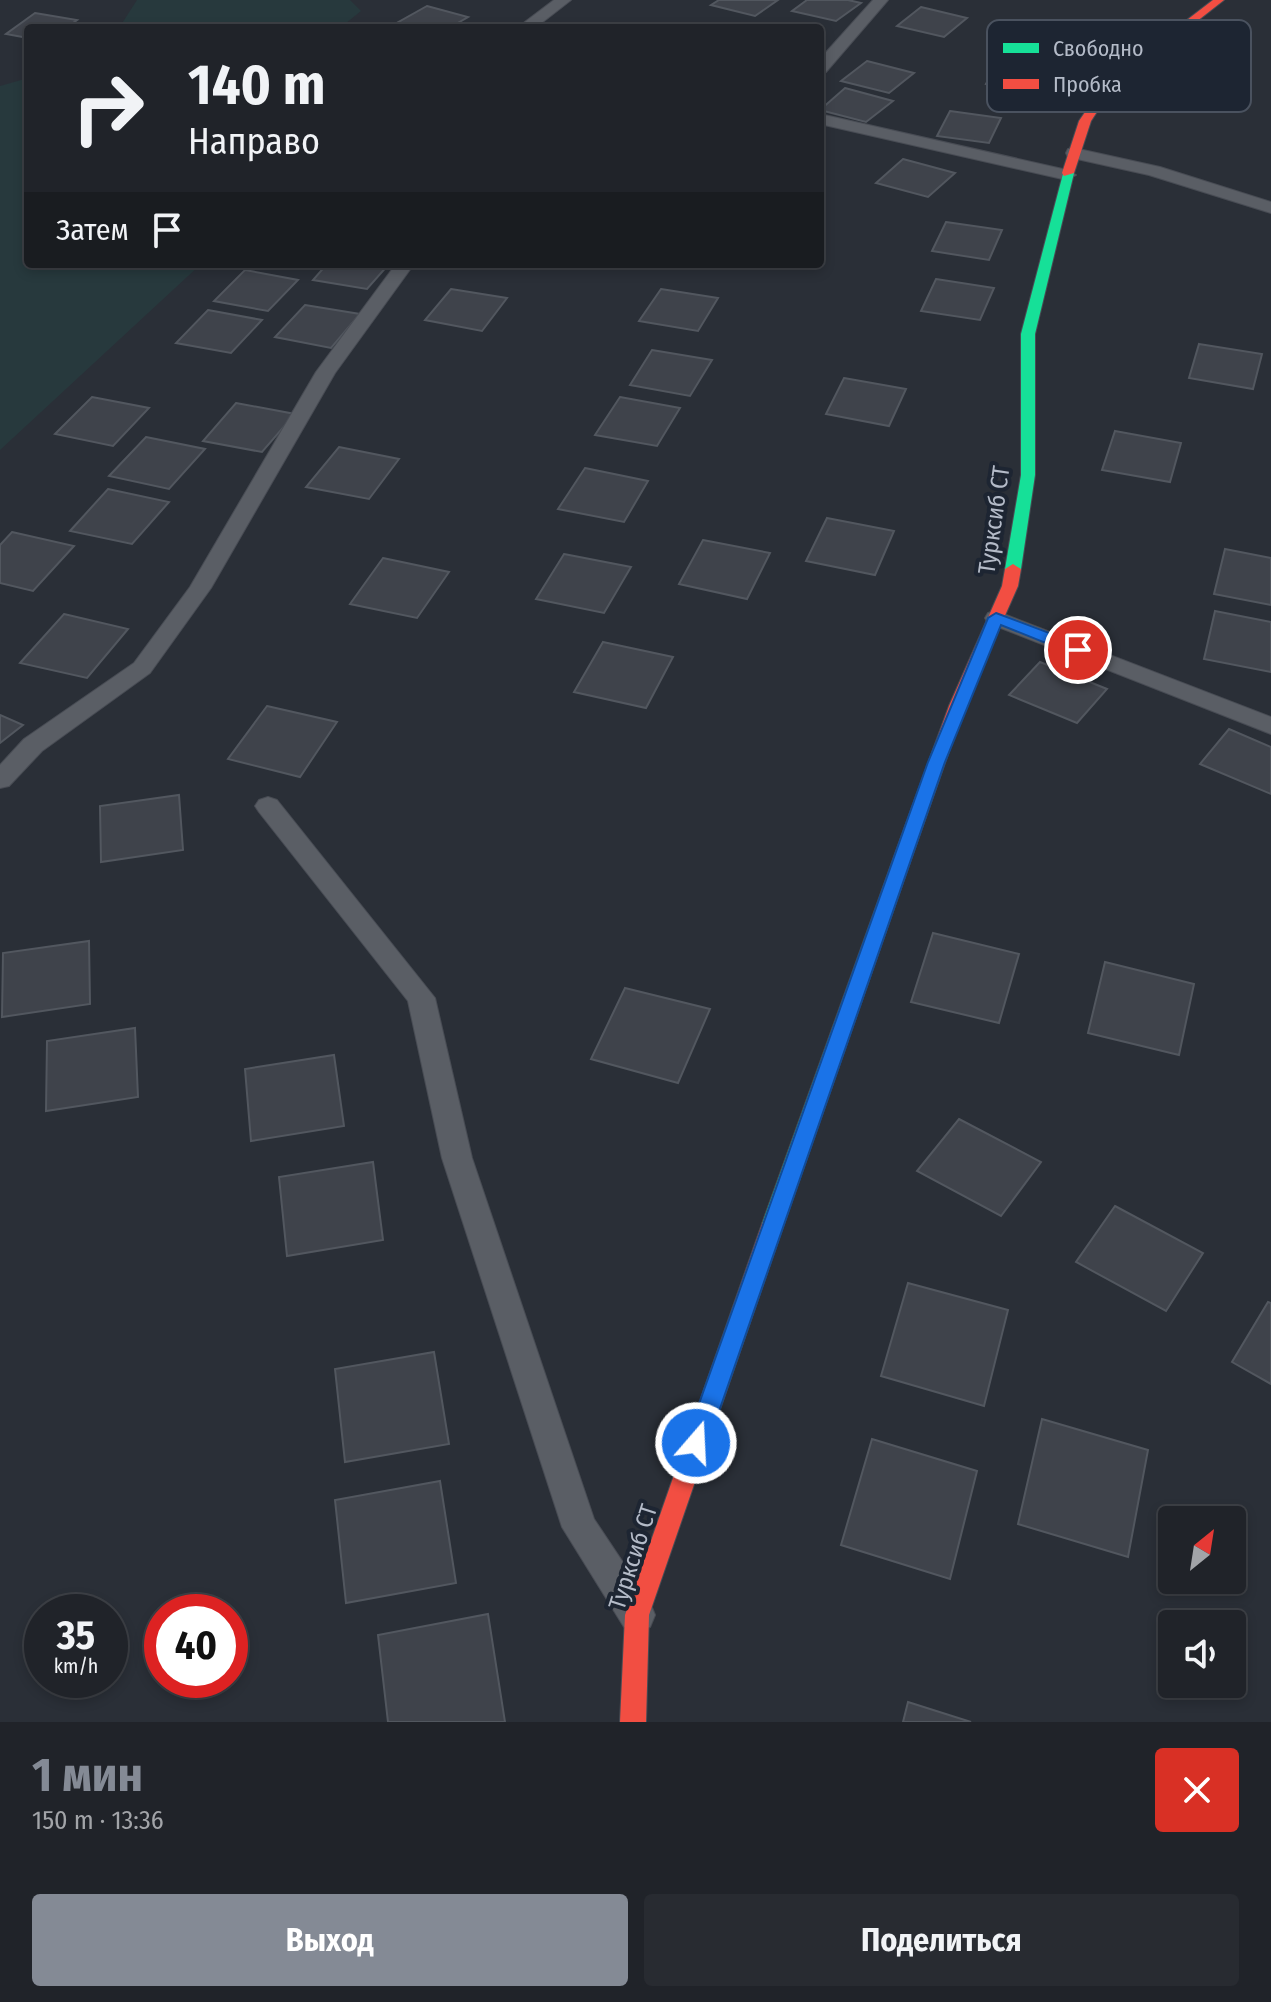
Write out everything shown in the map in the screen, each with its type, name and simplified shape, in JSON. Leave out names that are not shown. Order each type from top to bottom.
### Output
[{"type":"street","name":"Турксиб СТ","points":[[1193,20],[1219,0]]},
{"type":"street","name":"Турксиб СТ","points":[[633,1722],[637,1615],[831,1055],[957,706],[1010,586],[1028,475],[1028,334],[1067,175],[1085,121],[1091,112]]},
{"type":"lane","points":[[531,24],[564,0]]},
{"type":"lane","points":[[824,64],[881,0]]},
{"type":"lane","points":[[824,120],[1067,175]]},
{"type":"lane","points":[[1074,153],[1154,171],[1271,208]]},
{"type":"lane","points":[[0,780],[33,745],[142,668],[200,588],[326,372],[402,268]]},
{"type":"lane","points":[[996,618],[1271,726]]},
{"type":"lane","points":[[268,806],[421,998],[457,1158],[579,1527],[637,1615]]},
{"type":"shaded area","points":[[137,0],[350,0],[361,11],[345,24],[122,24]]},
{"type":"shaded area","points":[[24,79],[24,268],[197,268],[0,450],[0,86]]},
{"type":"building","points":[[719,0],[778,0],[755,16],[711,5]]},
{"type":"building","points":[[807,0],[861,3],[836,21],[792,11]]},
{"type":"building","points":[[427,6],[468,17],[456,24],[395,24]]},
{"type":"building","points":[[921,7],[967,18],[944,37],[897,26]]},
{"type":"building","points":[[35,13],[77,20],[72,24],[24,24],[24,37],[6,34]]},
{"type":"building","points":[[867,61],[914,73],[889,93],[841,81]]},
{"type":"building","points":[[845,88],[893,101],[866,122],[824,111],[824,106]]},
{"type":"building","points":[[950,111],[1001,118],[989,143],[937,136]]},
{"type":"building","points":[[903,159],[955,173],[928,197],[876,183]]},
{"type":"building","points":[[946,222],[1002,230],[989,260],[932,251]]},
{"type":"building","points":[[324,268],[385,268],[367,289],[313,280]]},
{"type":"building","points":[[245,270],[298,280],[268,311],[214,301]]},
{"type":"building","points":[[936,279],[994,288],[980,320],[921,311]]},
{"type":"building","points":[[451,289],[507,298],[482,331],[425,320]]},
{"type":"building","points":[[661,289],[718,298],[698,331],[639,321]]},
{"type":"building","points":[[305,305],[360,314],[331,348],[275,337]]},
{"type":"building","points":[[208,310],[262,320],[231,353],[176,343]]},
{"type":"building","points":[[1199,344],[1262,354],[1253,389],[1189,378]]},
{"type":"building","points":[[652,350],[712,360],[690,396],[630,385]]},
{"type":"building","points":[[844,378],[906,389],[889,426],[826,414]]},
{"type":"building","points":[[92,397],[149,408],[113,446],[55,434]]},
{"type":"building","points":[[620,397],[680,408],[657,446],[595,435]]},
{"type":"building","points":[[236,403],[295,414],[262,452],[203,441]]},
{"type":"building","points":[[1115,431],[1181,443],[1170,482],[1102,470]]},
{"type":"building","points":[[146,437],[205,449],[169,489],[109,476]]},
{"type":"building","points":[[339,447],[399,459],[369,499],[306,487]]},
{"type":"building","points":[[585,468],[648,481],[624,522],[558,509]]},
{"type":"building","points":[[108,489],[169,502],[132,544],[70,531]]},
{"type":"building","points":[[827,518],[894,531],[875,575],[806,561]]},
{"type":"building","points":[[12,532],[74,546],[33,591],[0,583],[0,545]]},
{"type":"building","points":[[703,540],[770,553],[747,599],[679,584]]},
{"type":"building","points":[[1225,549],[1271,558],[1271,605],[1214,594]]},
{"type":"building","points":[[564,554],[631,567],[604,613],[536,599]]},
{"type":"building","points":[[383,558],[449,572],[417,618],[350,604]]},
{"type":"building","points":[[1215,611],[1271,622],[1271,672],[1204,659]]},
{"type":"building","points":[[64,614],[128,629],[87,678],[20,663]]},
{"type":"building","points":[[603,642],[673,657],[646,708],[574,692]]},
{"type":"building","points":[[1040,662],[1107,689],[1077,723],[1009,695]]},
{"type":"building","points":[[267,706],[337,722],[300,777],[228,759]]},
{"type":"building","points":[[0,715],[23,725],[0,743]]},
{"type":"building","points":[[1229,729],[1271,747],[1271,794],[1200,764]]},
{"type":"building","points":[[179,795],[183,850],[101,862],[100,806]]},
{"type":"building","points":[[933,933],[1019,954],[999,1023],[911,1002]]},
{"type":"building","points":[[89,941],[90,1004],[2,1017],[3,953]]},
{"type":"building","points":[[1105,962],[1194,984],[1179,1055],[1088,1033]]},
{"type":"building","points":[[625,988],[710,1009],[678,1083],[591,1059]]},
{"type":"building","points":[[135,1028],[138,1097],[46,1111],[47,1041]]},
{"type":"building","points":[[334,1055],[344,1126],[251,1141],[245,1069]]},
{"type":"building","points":[[959,1119],[1041,1162],[1001,1216],[917,1171]]},
{"type":"building","points":[[373,1162],[383,1240],[287,1256],[279,1177]]},
{"type":"building","points":[[1115,1206],[1203,1253],[1166,1311],[1076,1262]]},
{"type":"building","points":[[908,1283],[1008,1310],[984,1406],[881,1376]]},
{"type":"building","points":[[1268,1302],[1271,1303],[1271,1384],[1232,1362]]},
{"type":"building","points":[[434,1352],[449,1444],[345,1462],[335,1369]]},
{"type":"building","points":[[1042,1419],[1148,1450],[1128,1557],[1018,1524]]},
{"type":"building","points":[[872,1439],[977,1471],[950,1579],[841,1545]]},
{"type":"building","points":[[440,1481],[456,1583],[346,1603],[335,1500]]},
{"type":"building","points":[[488,1614],[505,1722],[388,1722],[378,1635]]},
{"type":"building","points":[[908,1702],[971,1722],[903,1722]]},
{"type":"traffic: fast","points":[[1013,569],[1028,475],[1028,334],[1068,173]]},
{"type":"traffic: fast","points":[[773,1224],[905,851]]},
{"type":"traffic: jam","points":[[1193,20],[1219,0]]},
{"type":"traffic: jam","points":[[1068,173],[1085,121],[1091,112]]},
{"type":"traffic: jam","points":[[905,851],[957,706],[1010,586],[1013,569]]},
{"type":"traffic: jam","points":[[633,1722],[637,1615],[773,1224]]},
{"type":"route","points":[[696,1443],[957,706],[996,618],[1078,650]]}]
